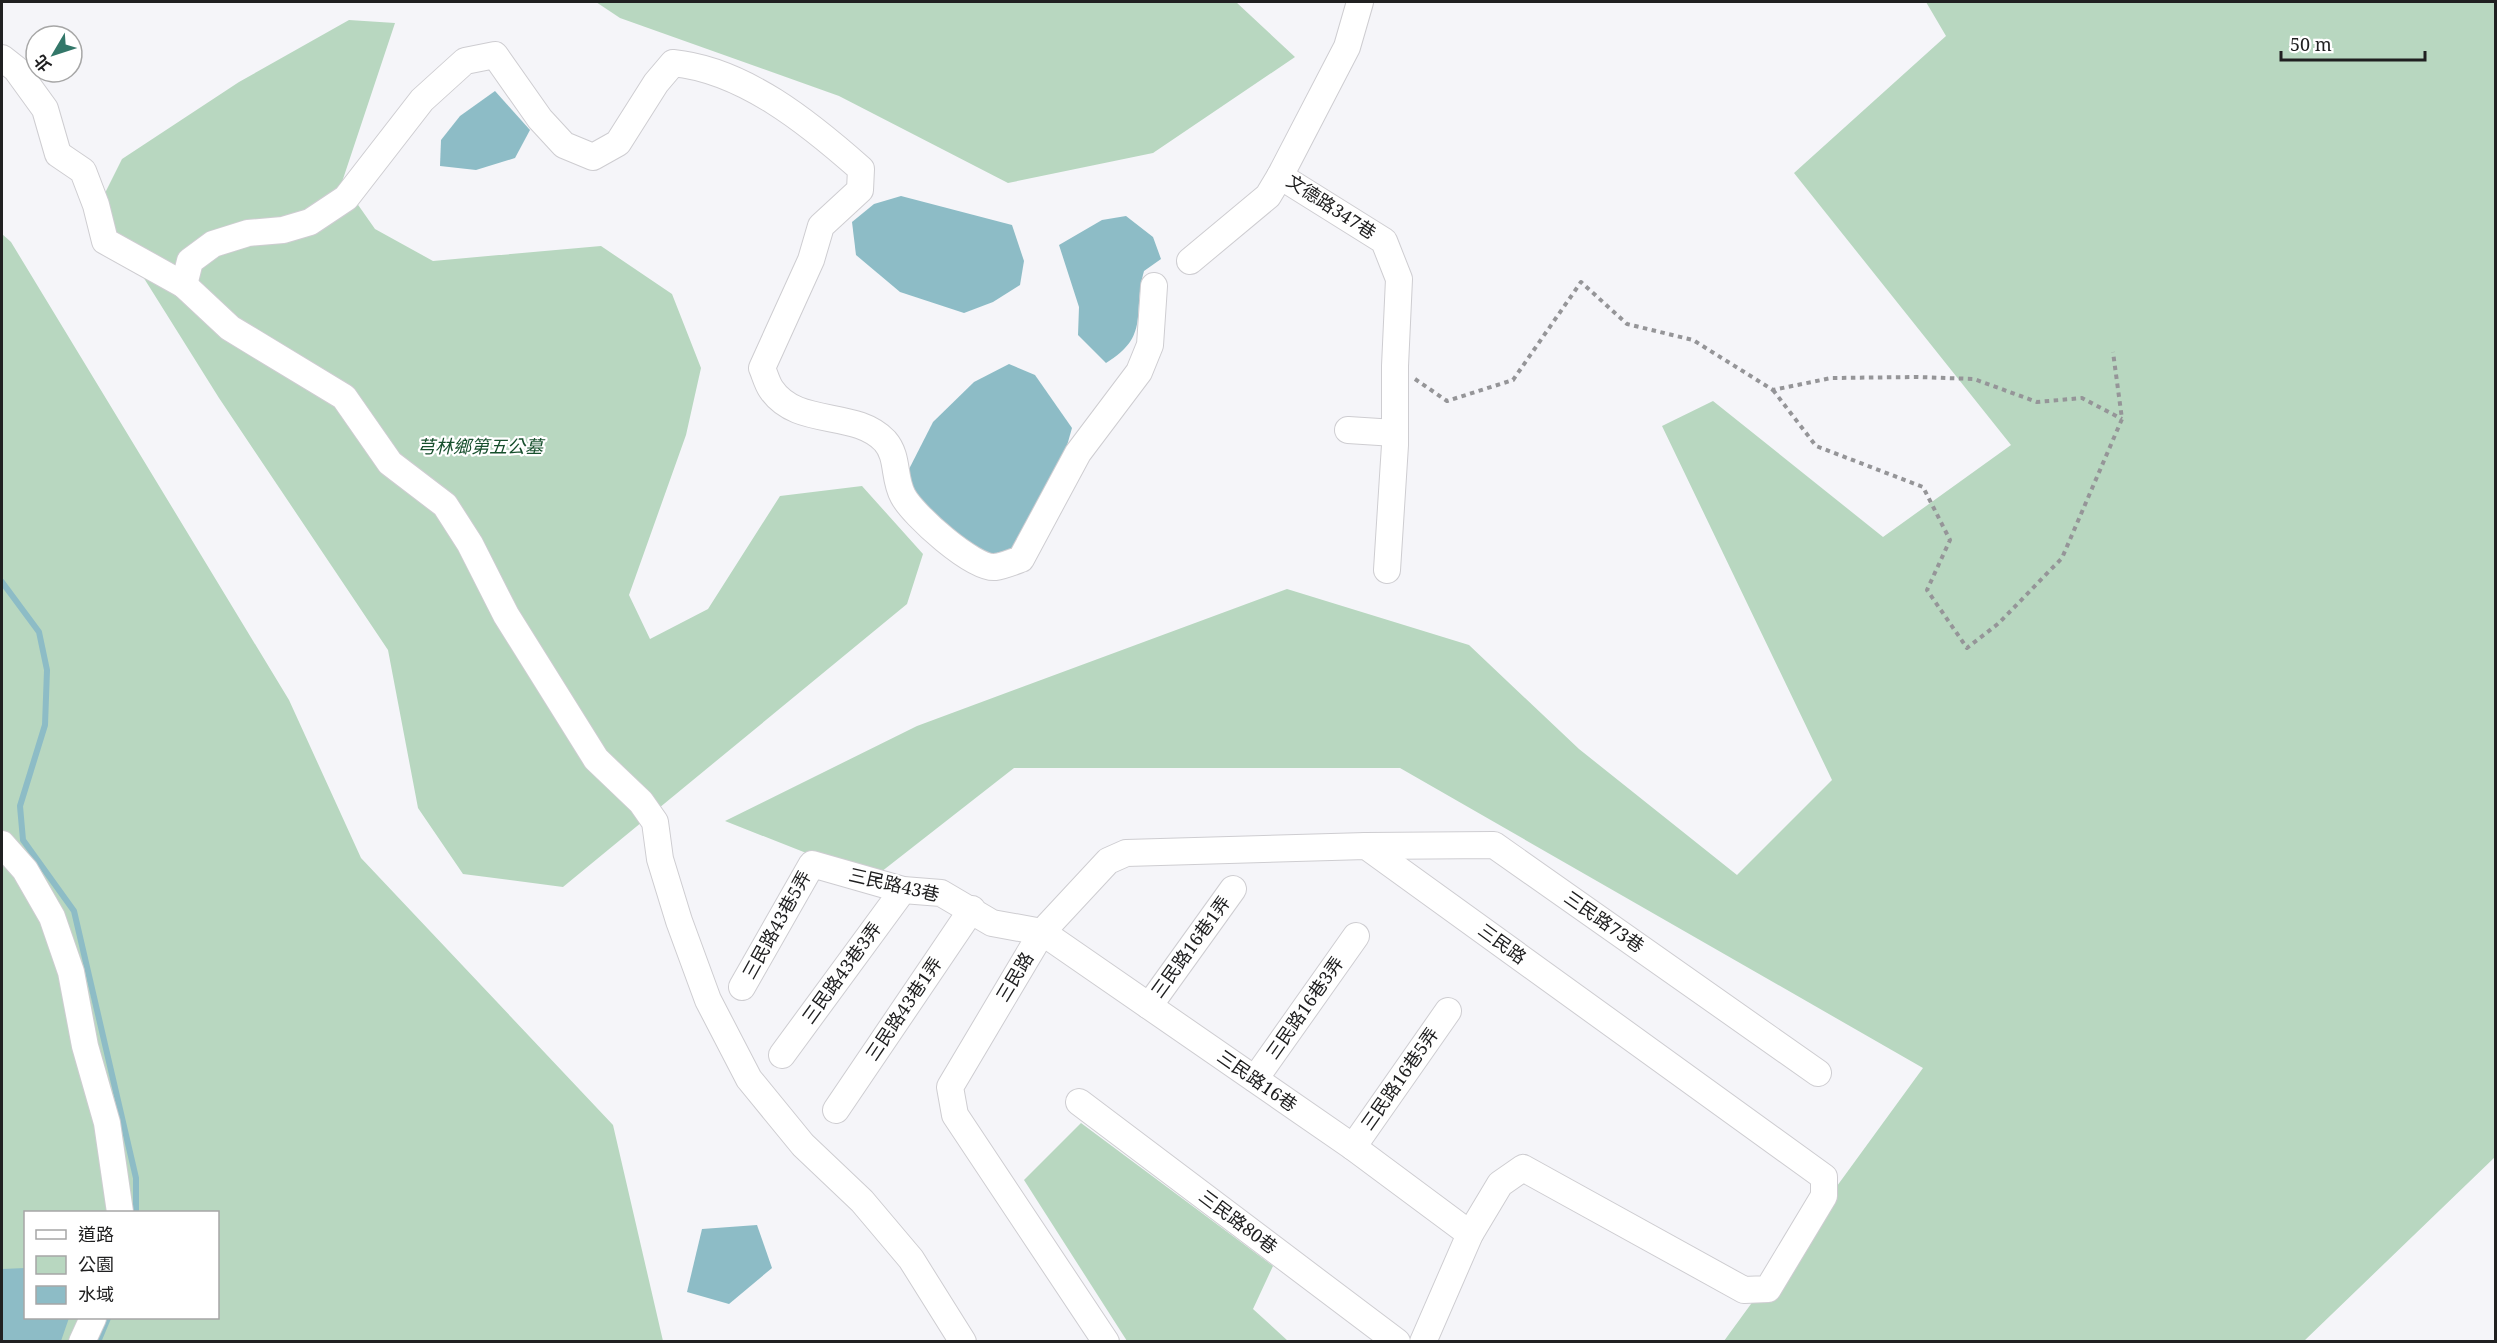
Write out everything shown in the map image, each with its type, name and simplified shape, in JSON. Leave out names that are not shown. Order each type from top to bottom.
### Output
[{"type":"street","name":"文德路347巷","points":[[1360,2],[1347,47],[1280,176],[1384,241],[1400,279],[1395,366],[1395,433],[1387,570]]},
{"type":"street","points":[[184,285],[190,261],[213,244],[248,233],[283,230],[310,222],[346,198],[422,100],[465,61],[495,55],[540,119],[564,145],[593,157],[618,143],[656,83],[673,63],[699,65],[739,82],[784,110],[861,169],[860,190],[821,226],[811,260],[762,368],[771,390],[793,408],[824,419],[855,423],[884,440],[895,456],[897,479],[903,498],[968,559],[993,568],[1021,559],[1078,453],[1139,372],[1150,345],[1154,286]]},
{"type":"street","points":[[2,58],[16,69],[45,109],[58,154],[83,171],[96,205],[105,241],[184,285],[230,328],[344,397],[390,463],[445,505],[470,544],[506,615],[596,759],[641,802],[655,822],[660,859],[678,921],[708,1000],[749,1079],[803,1145],[862,1201],[911,1259],[963,1341]]},
{"type":"street","points":[[1190,261],[1268,196],[1280,176]]},
{"type":"street","points":[[1348,430],[1395,433]]},
{"type":"street","points":[[2,844],[25,870],[52,917],[71,972],[85,1046],[106,1123],[120,1211]]},
{"type":"street","name":"三民路73巷","points":[[1366,846],[1494,845],[1818,1073]]},
{"type":"street","name":"三民路","points":[[1106,1341],[955,1115],[950,1087],[1042,932],[1108,861],[1126,853],[1366,846],[1824,1177],[1824,1196],[1768,1289],[1744,1290],[1523,1168],[1500,1184],[1470,1234],[1423,1341]]},
{"type":"street","name":"三民路43巷","points":[[812,864],[903,890],[941,893],[993,923],[1042,932]]},
{"type":"street","name":"三民路43巷5弄","points":[[742,987],[812,864]]},
{"type":"street","name":"三民路16巷1弄","points":[[1149,1006],[1233,889]]},
{"type":"street","name":"三民路43巷3弄","points":[[782,1055],[903,890]]},
{"type":"street","name":"三民路43巷1弄","points":[[836,1110],[972,909]]},
{"type":"street","name":"三民路16巷","points":[[1042,932],[1353,1147],[1470,1234]]},
{"type":"street","name":"三民路16巷3弄","points":[[1255,1079],[1356,936]]},
{"type":"street","name":"三民路16巷5弄","points":[[1353,1147],[1448,1011]]},
{"type":"street","name":"三民路80巷","points":[[1079,1102],[1397,1341]]},
{"type":"street","points":[[82,1341],[92,1319]]},
{"type":"path","points":[[1395,366],[1447,401],[1513,380],[1581,282],[1627,324],[1693,340],[1773,390],[1816,446],[1923,487],[1950,540],[1927,590],[1967,648],[1999,623],[2062,558],[2122,419],[2113,352]]},
{"type":"path","points":[[1773,390],[1831,378],[1974,380],[2037,402],[2082,398],[2122,419]]},
{"type":"green space","points":[[596,2],[1236,2],[1295,57],[1153,153],[1008,183],[839,96],[620,18]]},
{"type":"green space","points":[[1926,2],[2495,2],[2495,1157],[2304,1341],[1724,1341],[1923,1068],[1400,768],[1014,768],[872,879],[725,821],[917,726],[1287,589],[1469,645],[1579,749],[1737,875],[1832,780],[1662,426],[1713,401],[1883,537],[2011,445],[1794,173],[1946,36]]},
{"type":"green space","name":"芎林鄉第五公墓","points":[[349,20],[395,23],[342,182],[375,229],[433,261],[601,246],[672,294],[701,368],[686,435],[629,595],[650,639],[708,609],[780,496],[862,486],[923,554],[907,604],[563,887],[463,874],[418,808],[388,650],[219,398],[110,224],[105,193],[122,159],[239,82]]},
{"type":"green space","points":[[2,234],[11,242],[289,700],[361,858],[613,1125],[663,1341],[2,1341]]},
{"type":"green space","points":[[1081,1123],[1273,1266],[1253,1309],[1288,1341],[1127,1341],[1024,1180]]},
{"type":"water","points":[[495,91],[530,130],[515,158],[476,170],[440,166],[441,140],[460,116]]},
{"type":"water","points":[[901,196],[1012,225],[1024,261],[1020,285],[993,302],[964,313],[900,292],[856,255],[852,222],[874,204]]},
{"type":"water","points":[[1126,216],[1153,237],[1161,259],[1144,271],[1135,333],[1120,353],[1106,363],[1078,335],[1079,307],[1059,245],[1102,220]]},
{"type":"water","points":[[1009,364],[1035,375],[1072,428],[1064,456],[1018,547],[975,559],[907,495],[906,475],[933,422],[974,382]]},
{"type":"water","points":[[757,1225],[772,1268],[729,1304],[687,1292],[702,1229]]},
{"type":"water","points":[[24,1268],[24,1319],[69,1319],[61,1341],[2,1341],[2,1269]]},
{"type":"waterway","points":[[2,582],[39,632],[47,670],[45,725],[20,806],[23,840],[74,911],[136,1178],[136,1211]]},
{"type":"waterway","points":[[98,1342],[108,1319]]}]
